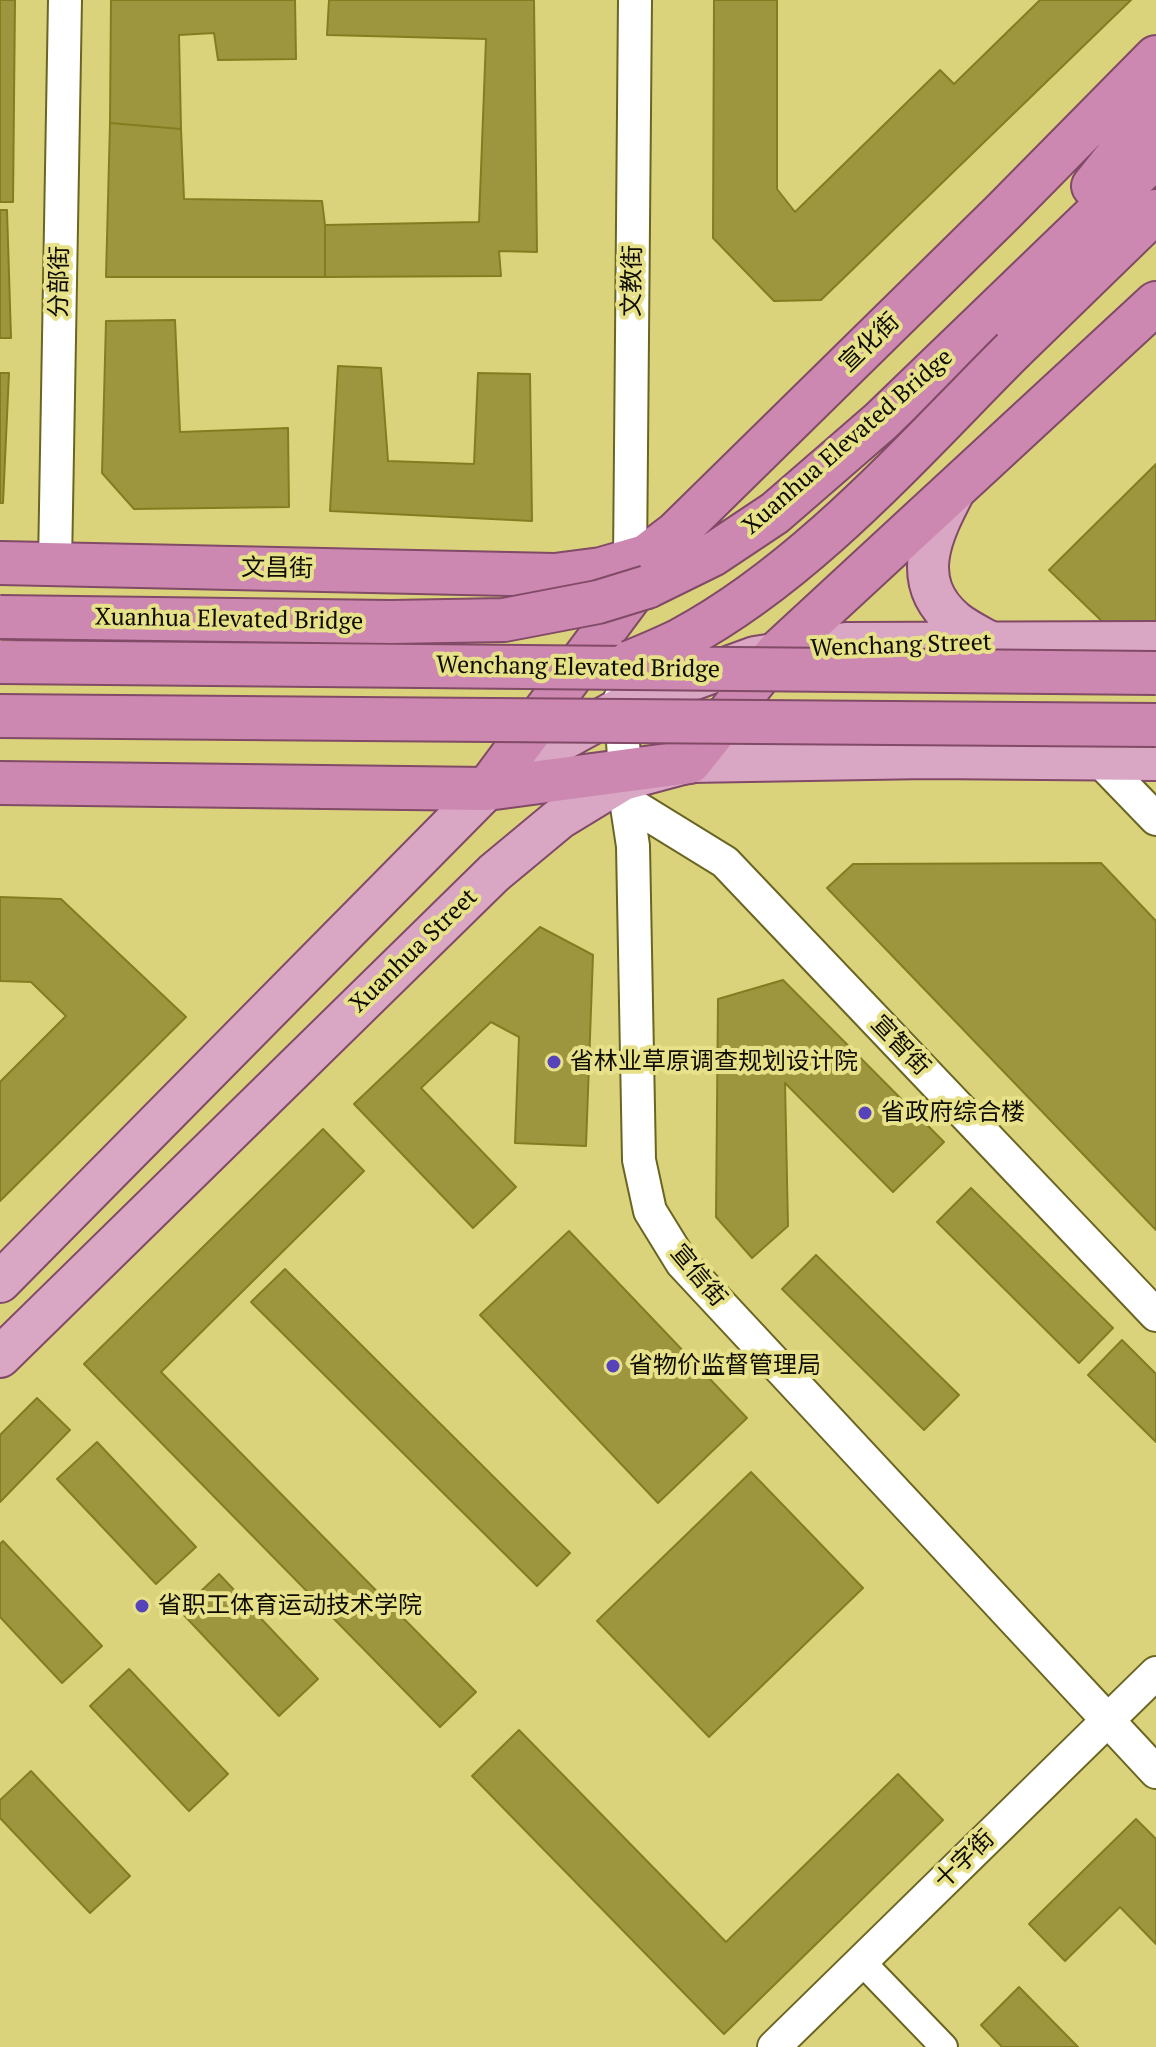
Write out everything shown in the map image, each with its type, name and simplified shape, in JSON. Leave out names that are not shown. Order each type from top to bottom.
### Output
[{"type":"highway","name":"宣化街","points":[[555,575],[601,569],[646,556],[676,533],[1156,57]]},
{"type":"highway","points":[[999,336],[1156,107]]},
{"type":"highway","name":"Xuanhua Elevated Bridge","points":[[360,719],[520,695],[595,677],[680,640],[755,593],[840,521],[1156,156]]},
{"type":"highway","name":"Xuanhua Elevated Bridge","points":[[0,617],[391,622],[490,620],[598,602],[647,587],[712,555],[775,513],[881,421],[999,336],[1156,211]]},
{"type":"highway","points":[[999,336],[1156,242]]},
{"type":"highway","points":[[0,783],[487,789],[625,784],[690,762],[776,654],[1156,303]]},
{"type":"highway","points":[[487,789],[676,533]]},
{"type":"highway","name":"文昌街","points":[[0,563],[555,575]]},
{"type":"highway","name":"Wenchang Elevated Bridge","points":[[0,662],[1156,673]]},
{"type":"highway","points":[[0,716],[1156,725]]},
{"type":"main road","points":[[957,486],[934,531],[927,554],[929,580],[940,602],[955,621],[988,641]]},
{"type":"main road","name":"Wenchang Street","points":[[487,789],[526,760],[620,709],[755,657],[846,643],[1156,642]]},
{"type":"main road","points":[[690,762],[928,758],[1156,760]]},
{"type":"main road","name":"Xuanhua Street","points":[[0,1357],[494,873],[559,819],[625,784]]},
{"type":"main road","points":[[0,1282],[487,789]]},
{"type":"street","name":"分部街","points":[[55,564],[65,0]]},
{"type":"street","name":"文教街","points":[[630,561],[635,0]]},
{"type":"street","name":"宣信街","points":[[614,620],[625,784],[633,846],[639,1160],[650,1211],[682,1263],[1156,1772]]},
{"type":"street","points":[[1099,760],[1156,819]]},
{"type":"street","name":"宣智街","points":[[625,784],[725,862],[1156,1315]]},
{"type":"street","name":"十字街","points":[[774,2047],[1156,1673]]},
{"type":"street","points":[[862,1962],[944,2047]]},
{"type":"building","points":[[0,0],[15,0],[13,202],[0,202]]},
{"type":"building","points":[[111,0],[295,0],[296,59],[218,60],[214,33],[179,35],[181,129],[110,123]]},
{"type":"building","points":[[329,0],[534,0],[537,252],[499,251],[501,276],[325,277],[325,225],[479,222],[486,39],[327,35]]},
{"type":"building","points":[[714,0],[777,0],[777,189],[795,212],[940,70],[954,84],[1040,0],[1131,0],[821,300],[774,301],[713,238]]},
{"type":"building","points":[[110,123],[181,129],[184,199],[322,201],[325,277],[106,277]]},
{"type":"building","points":[[0,210],[7,210],[11,338],[0,338]]},
{"type":"building","points":[[175,320],[180,432],[288,428],[289,507],[134,509],[102,473],[106,321]]},
{"type":"building","points":[[338,366],[381,368],[388,461],[474,464],[478,373],[530,374],[532,521],[330,511]]},
{"type":"building","points":[[0,373],[9,373],[3,503],[0,503]]},
{"type":"building","points":[[1156,464],[1156,628],[1110,629],[1049,570]]},
{"type":"building","points":[[1101,863],[1156,921],[1156,1230],[827,888],[853,864]]},
{"type":"building","points":[[0,897],[61,899],[186,1017],[0,1201],[0,1082],[66,1016],[31,982],[0,981]]},
{"type":"building","name":"省林业草原调查规划设计院","points":[[540,927],[593,955],[586,1146],[515,1143],[519,1037],[491,1022],[421,1088],[516,1187],[473,1228],[354,1104]]},
{"type":"building","name":"省政府综合楼","points":[[783,980],[944,1142],[893,1192],[785,1083],[788,1226],[752,1258],[716,1217],[718,999]]},
{"type":"building","points":[[323,1129],[364,1171],[161,1372],[476,1692],[440,1727],[84,1364]]},
{"type":"building","points":[[971,1188],[1113,1328],[1079,1363],[937,1222]]},
{"type":"building","name":"省物价监督管理局","points":[[569,1231],[747,1418],[658,1503],[480,1315]]},
{"type":"building","points":[[816,1255],[959,1395],[924,1430],[782,1289]]},
{"type":"building","points":[[285,1269],[570,1553],[537,1586],[251,1302]]},
{"type":"building","points":[[1122,1340],[1156,1374],[1156,1442],[1088,1375]]},
{"type":"building","points":[[37,1398],[70,1430],[0,1502],[0,1435]]},
{"type":"building","points":[[97,1442],[196,1547],[156,1584],[57,1479]]},
{"type":"building","points":[[751,1472],[863,1588],[709,1737],[597,1621]]},
{"type":"building","points":[[3,1541],[102,1646],[62,1683],[0,1617],[0,1544]]},
{"type":"building","points":[[219,1574],[318,1679],[279,1716],[180,1611]]},
{"type":"building","points":[[129,1669],[228,1774],[189,1811],[90,1706]]},
{"type":"building","points":[[519,1730],[726,1942],[898,1774],[943,1820],[724,2034],[472,1776]]},
{"type":"building","points":[[31,1771],[130,1876],[90,1913],[0,1818],[0,1800]]},
{"type":"building","points":[[1136,1819],[1156,1839],[1156,1944],[1120,1907],[1065,1961],[1029,1924]]},
{"type":"building","points":[[1019,1987],[1078,2047],[1002,2047],[981,2025]]},
{"type":"place","name":"省林业草原调查规划设计院","points":[[554,1062]]},
{"type":"place","name":"省政府综合楼","points":[[865,1113]]},
{"type":"place","name":"省物价监督管理局","points":[[613,1366]]},
{"type":"place","name":"省职工体育运动技术学院","points":[[142,1606]]}]
